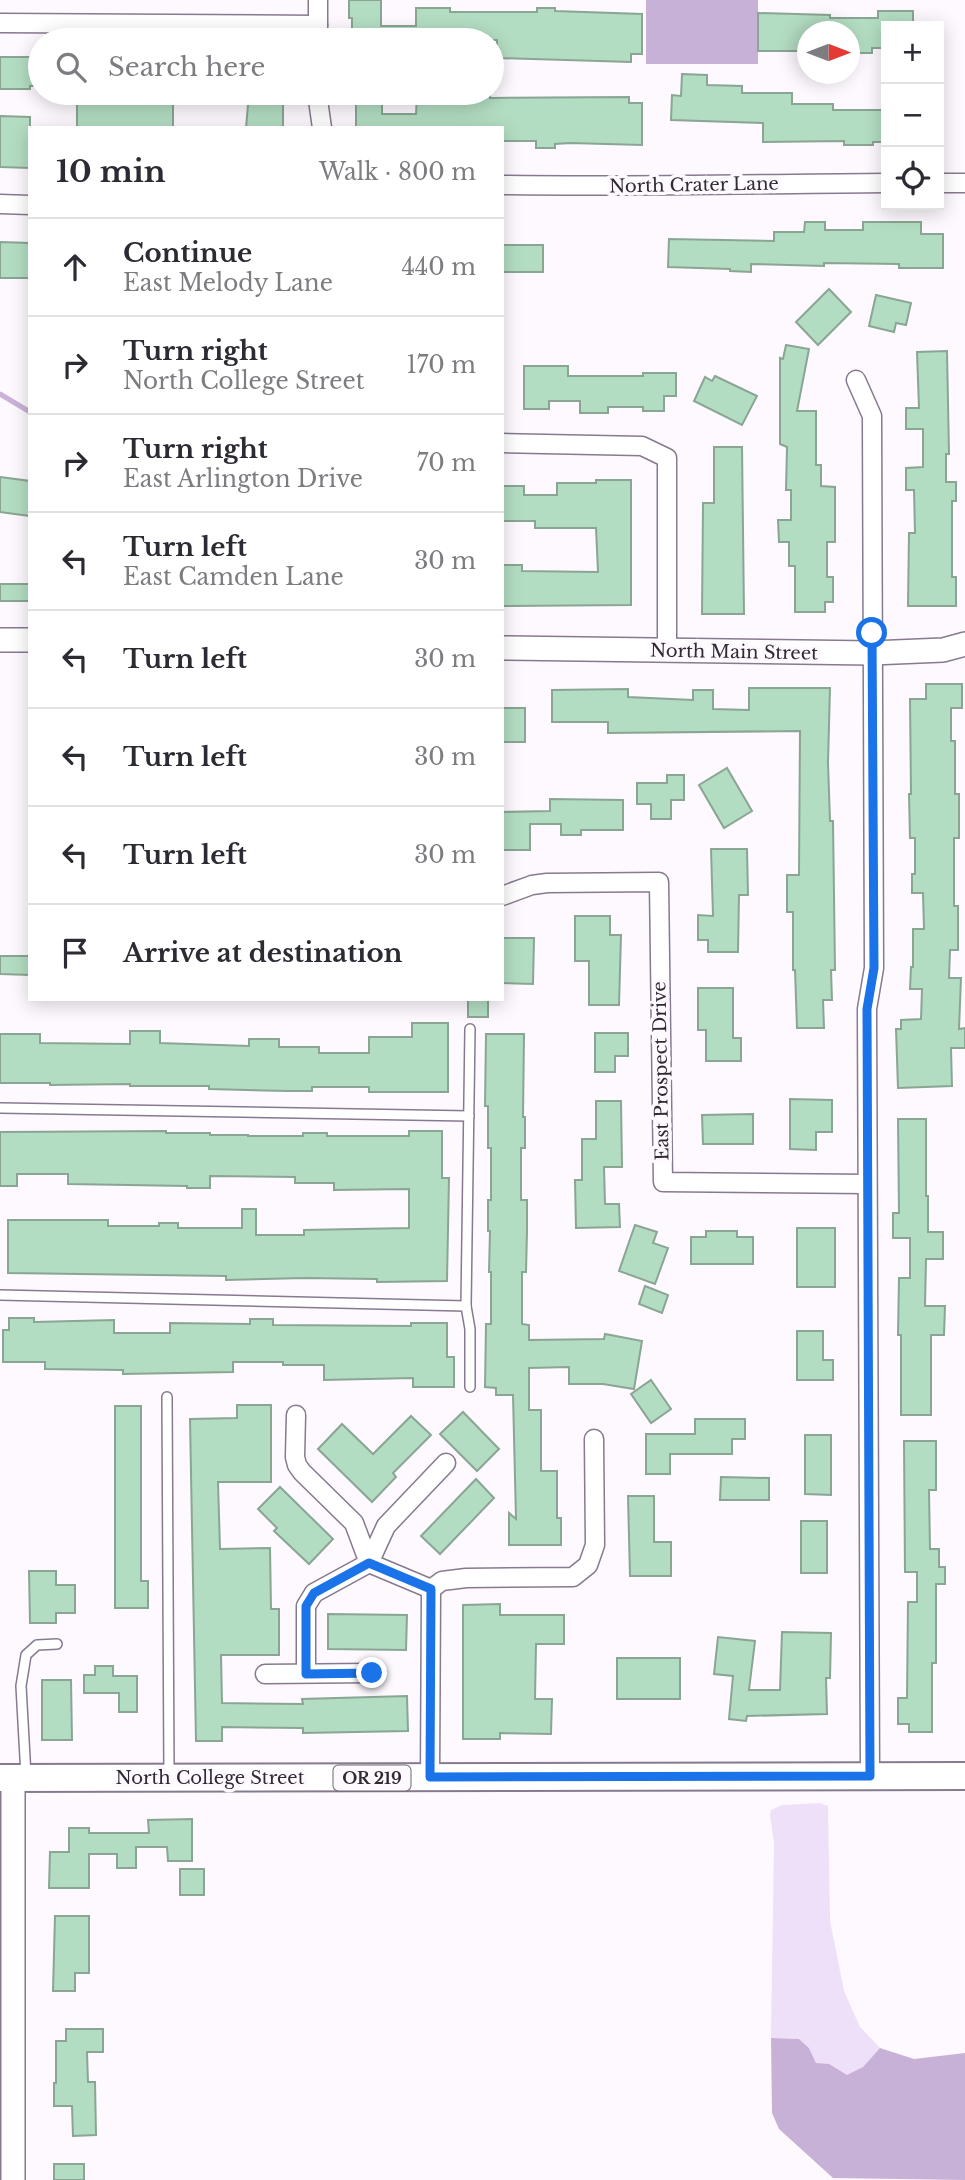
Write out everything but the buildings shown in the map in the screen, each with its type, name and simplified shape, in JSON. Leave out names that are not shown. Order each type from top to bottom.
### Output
[{"type":"main road","name":"North College Street","points":[[13,1778],[965,1776]]},
{"type":"street","points":[[318,0],[318,28]]},
{"type":"street","points":[[0,23],[159,28]]},
{"type":"street","points":[[319,105],[322,126]]},
{"type":"street","name":"North Crater Lane","points":[[504,185],[659,187],[881,183]]},
{"type":"street","points":[[944,183],[965,183]]},
{"type":"street","points":[[0,204],[28,205]]},
{"type":"street","points":[[856,380],[872,416],[874,968],[867,1009],[870,1776]]},
{"type":"street","points":[[504,443],[642,446],[667,458],[667,652]]},
{"type":"street","points":[[0,640],[28,640]]},
{"type":"street","name":"North Main Street","points":[[504,648],[872,653],[943,650],[965,644]]},
{"type":"street","name":"East Prospect Drive","points":[[504,896],[531,885],[547,883],[659,882],[663,1182],[867,1184]]},
{"type":"street","points":[[296,1415],[297,1465],[354,1523],[369,1563],[431,1589]]},
{"type":"street","points":[[431,1589],[442,1581],[466,1578],[573,1577],[588,1565],[595,1545],[594,1439]]},
{"type":"street","points":[[306,1674],[306,1606],[314,1593],[369,1563],[386,1526],[446,1463]]},
{"type":"street","points":[[430,1777],[431,1589]]},
{"type":"street","points":[[265,1674],[372,1673]]},
{"type":"street","points":[[13,1778],[13,2180]]},
{"type":"lane","points":[[470,1029],[466,1306],[470,1329],[470,1387]]},
{"type":"lane","points":[[0,1108],[469,1116]]},
{"type":"lane","points":[[0,1295],[466,1306]]},
{"type":"lane","points":[[167,1397],[169,1778]]},
{"type":"lane","points":[[13,1778],[26,1655],[37,1645],[57,1644]]},
{"type":"shaded area","points":[[646,0],[758,0],[758,64],[646,64]]},
{"type":"shaded area","points":[[820,1803],[828,1806],[830,1921],[844,1991],[860,2027],[880,2048],[863,2067],[847,2076],[829,2065],[816,2063],[809,2048],[799,2039],[771,2038],[774,1843],[771,1810],[782,1805]]},
{"type":"shaded area","points":[[771,2038],[799,2039],[809,2048],[816,2063],[829,2064],[847,2075],[863,2067],[880,2048],[914,2059],[965,2053],[965,2180],[833,2178],[779,2129],[772,2113]]},
{"type":"waterway","points":[[0,394],[28,411]]},
{"type":"route","points":[[372,1673],[306,1674],[306,1606],[314,1593],[369,1563],[431,1589],[430,1777],[870,1776],[867,1009],[874,968],[872,633]]}]
